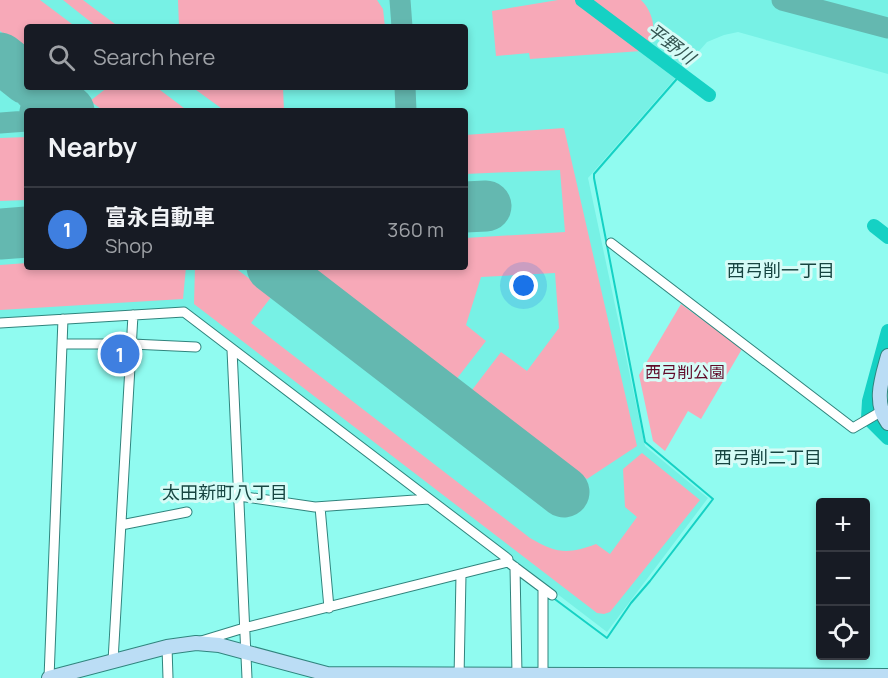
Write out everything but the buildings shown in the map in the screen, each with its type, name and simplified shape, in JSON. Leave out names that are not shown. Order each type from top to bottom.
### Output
[{"type":"street","points":[[611,243],[853,428],[877,418],[880,387],[888,356]]},
{"type":"street","points":[[0,323],[184,312],[552,595]]},
{"type":"street","points":[[112,661],[133,315]]},
{"type":"street","points":[[63,319],[49,678],[167,647],[196,643],[219,645],[327,674],[888,676]]},
{"type":"street","points":[[62,344],[196,347]]},
{"type":"street","points":[[232,350],[246,678]]},
{"type":"street","points":[[239,496],[320,507],[429,499]]},
{"type":"street","points":[[320,507],[329,608]]},
{"type":"street","points":[[121,525],[187,512]]},
{"type":"street","points":[[196,643],[244,628],[512,565]]},
{"type":"street","points":[[512,565],[517,674]]},
{"type":"street","points":[[459,676],[461,576]]},
{"type":"street","points":[[543,589],[543,674]]},
{"type":"street","points":[[167,647],[168,678]]},
{"type":"shaded area","points":[[0,0],[888,0],[888,74],[738,32],[724,35],[707,42],[588,178],[645,446],[708,498],[607,632],[186,310],[0,321]]},
{"type":"green space","points":[[0,0],[40,0],[72,24],[24,24],[24,49],[0,31]]},
{"type":"green space","points":[[63,0],[83,0],[115,24],[93,24]]},
{"type":"green space","points":[[178,0],[377,0],[383,9],[385,24],[179,24]]},
{"type":"green space","points":[[558,0],[641,0],[646,5],[652,19],[651,40],[641,51],[530,59],[529,53],[496,56],[492,11]]},
{"type":"green space","points":[[104,90],[160,90],[184,108],[100,108],[90,101]]},
{"type":"green space","points":[[196,90],[283,90],[284,108],[221,108]]},
{"type":"green space","points":[[564,128],[637,446],[587,479],[472,390],[501,352],[527,371],[559,328],[555,273],[481,277],[466,325],[486,341],[455,381],[315,270],[468,270],[468,238],[565,232],[560,170],[468,174],[468,135]]},
{"type":"green space","points":[[24,137],[24,200],[0,201],[0,138]]},
{"type":"green space","points":[[24,263],[24,270],[186,270],[183,299],[0,310],[0,265]]},
{"type":"green space","points":[[195,270],[238,270],[272,296],[251,323],[530,538],[547,547],[569,551],[596,544],[610,554],[637,517],[625,507],[623,469],[642,453],[700,500],[610,612],[597,613],[194,304]]},
{"type":"green space","name":"西弓削公園","points":[[681,304],[742,349],[701,419],[688,411],[665,451],[653,441],[639,375]]},
{"type":"waterway","name":"平野川","points":[[582,0],[709,95]]},
{"type":"waterway","points":[[552,597],[607,638],[631,603],[713,499],[645,442],[594,178],[594,174],[682,73]]},
{"type":"waterway","name":"平野川","points":[[874,226],[888,237]]},
{"type":"waterway","name":"平野川","points":[[888,331],[869,401],[868,418],[888,438]]},
{"type":"waterway","points":[[256,372],[342,438]]},
{"type":"taxiway","points":[[400,0],[402,24]]},
{"type":"taxiway","points":[[782,0],[888,28]]},
{"type":"taxiway","points":[[31,108],[33,98],[32,90]]},
{"type":"taxiway","points":[[405,90],[406,108]]},
{"type":"taxiway","points":[[0,123],[24,121]]},
{"type":"runway","points":[[0,58],[24,77]]},
{"type":"runway","points":[[42,90],[65,108]]},
{"type":"runway","points":[[468,207],[486,206]]},
{"type":"runway","points":[[0,234],[24,232]]},
{"type":"runway","points":[[276,270],[564,492]]},
{"type":"place","name":"富永自動車","points":[[120,354]]},
{"type":"district","name":"西弓削一丁目","points":[[781,271]]},
{"type":"district","name":"西弓削二丁目","points":[[768,458]]},
{"type":"district","name":"太田新町八丁目","points":[[225,493]]}]
